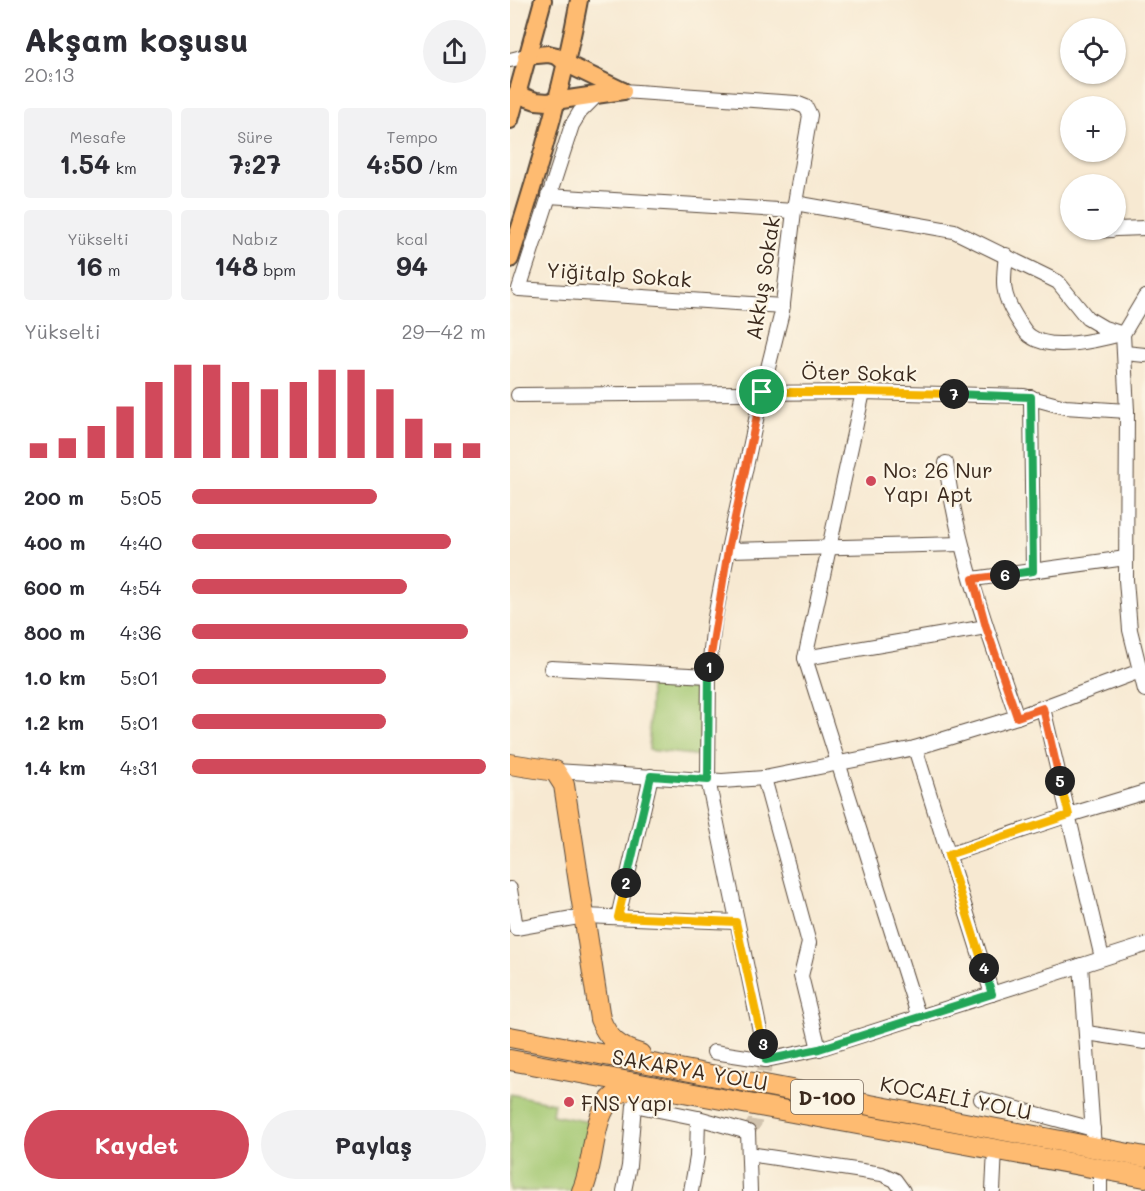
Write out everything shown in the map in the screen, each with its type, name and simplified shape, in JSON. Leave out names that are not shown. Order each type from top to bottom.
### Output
[{"type":"highway","points":[[510,764],[555,771],[564,784],[600,1019],[611,1040],[628,1051],[747,1082]]},
{"type":"highway","points":[[519,1039],[572,1044],[587,1041],[598,1030],[600,1019]]},
{"type":"highway","name":"KOCAELİ YOLU","points":[[519,1039],[747,1082],[1094,1138],[1145,1158]]},
{"type":"highway","name":"SAKARYA YOLU","points":[[510,1060],[1145,1177]]},
{"type":"highway","points":[[552,1068],[585,1083],[596,1096],[600,1113],[590,1169],[582,1191]]},
{"type":"highway","points":[[600,1113],[611,1098],[623,1090],[631,1088],[671,1090]]},
{"type":"main road","points":[[510,120],[518,58],[543,0]]},
{"type":"main road","points":[[510,259],[558,100],[579,0]]},
{"type":"main road","points":[[518,58],[548,54],[557,56],[567,64],[623,91]]},
{"type":"main road","points":[[513,92],[536,101],[623,91]]},
{"type":"street","name":"Akkuş Sokak","points":[[623,91],[796,103],[806,107],[810,115],[794,207],[783,306],[728,550],[710,647],[708,780],[766,1060]]},
{"type":"street","name":"Yiğitalp Sokak","points":[[597,95],[580,112],[572,126],[514,291],[783,306]]},
{"type":"street","points":[[548,196],[794,207],[954,231],[1058,282],[1087,318],[1096,325],[1123,334]]},
{"type":"street","points":[[1126,229],[1145,228]]},
{"type":"street","points":[[1006,255],[1003,282],[1005,296],[1030,337],[1043,342],[1062,344],[1099,340],[1123,334]]},
{"type":"street","points":[[1145,297],[1123,334],[1128,610],[1132,640],[1145,690]]},
{"type":"street","points":[[1125,353],[1145,355]]},
{"type":"street","points":[[863,392],[805,658],[919,1018]]},
{"type":"street","name":"Öter Sokak","points":[[518,395],[863,392],[1031,397],[1065,408],[1126,411]]},
{"type":"street","points":[[1031,397],[1033,571]]},
{"type":"street","points":[[946,463],[961,544],[1017,717]]},
{"type":"street","points":[[728,550],[961,544]]},
{"type":"street","points":[[973,579],[1126,558]]},
{"type":"street","points":[[805,658],[986,627]]},
{"type":"street","points":[[1132,640],[1145,633]]},
{"type":"street","points":[[551,668],[709,676]]},
{"type":"street","points":[[555,771],[736,781],[764,778],[915,748],[1017,717],[1140,671]]},
{"type":"street","points":[[1043,708],[1102,958]]},
{"type":"street","points":[[915,748],[992,994]]},
{"type":"street","points":[[618,917],[651,776]]},
{"type":"street","points":[[764,778],[808,942],[801,976],[819,1049]]},
{"type":"street","points":[[948,855],[1145,792]]},
{"type":"street","points":[[510,889],[516,928],[584,916],[736,922]]},
{"type":"street","points":[[714,1052],[766,1060],[819,1049],[1145,945]]},
{"type":"street","points":[[981,1099],[1094,1138],[1081,965]]},
{"type":"street","points":[[1087,1033],[1145,1042]]},
{"type":"street","points":[[624,1191],[629,1166],[634,1105],[698,1118],[748,1132],[750,1191]]},
{"type":"street","points":[[691,1191],[698,1118]]},
{"type":"street","points":[[993,1191],[995,1149]]},
{"type":"street","points":[[749,1154],[882,1174],[895,1180],[903,1191]]},
{"type":"street","points":[[1100,1168],[1100,1191]]},
{"type":"green space","points":[[650,682],[700,690],[700,756],[649,750]]},
{"type":"green space","points":[[510,1094],[554,1103],[552,1115],[590,1122],[580,1175],[573,1191],[510,1191]]},
{"type":"tunnel","points":[[748,1132],[755,1122],[766,1060]]},
{"type":"place","name":"No: 26 Nur Yapı Apt","points":[[871,481]]},
{"type":"place","name":"FNS Yapı","points":[[569,1102]]},
{"type":"route","points":[[762,392],[863,392],[1031,397],[1033,571],[973,579],[986,627],[1017,717],[1043,708],[1069,815],[948,855],[992,994],[819,1049],[766,1060],[736,922],[618,917],[651,776],[708,780],[710,647],[762,392]]}]
